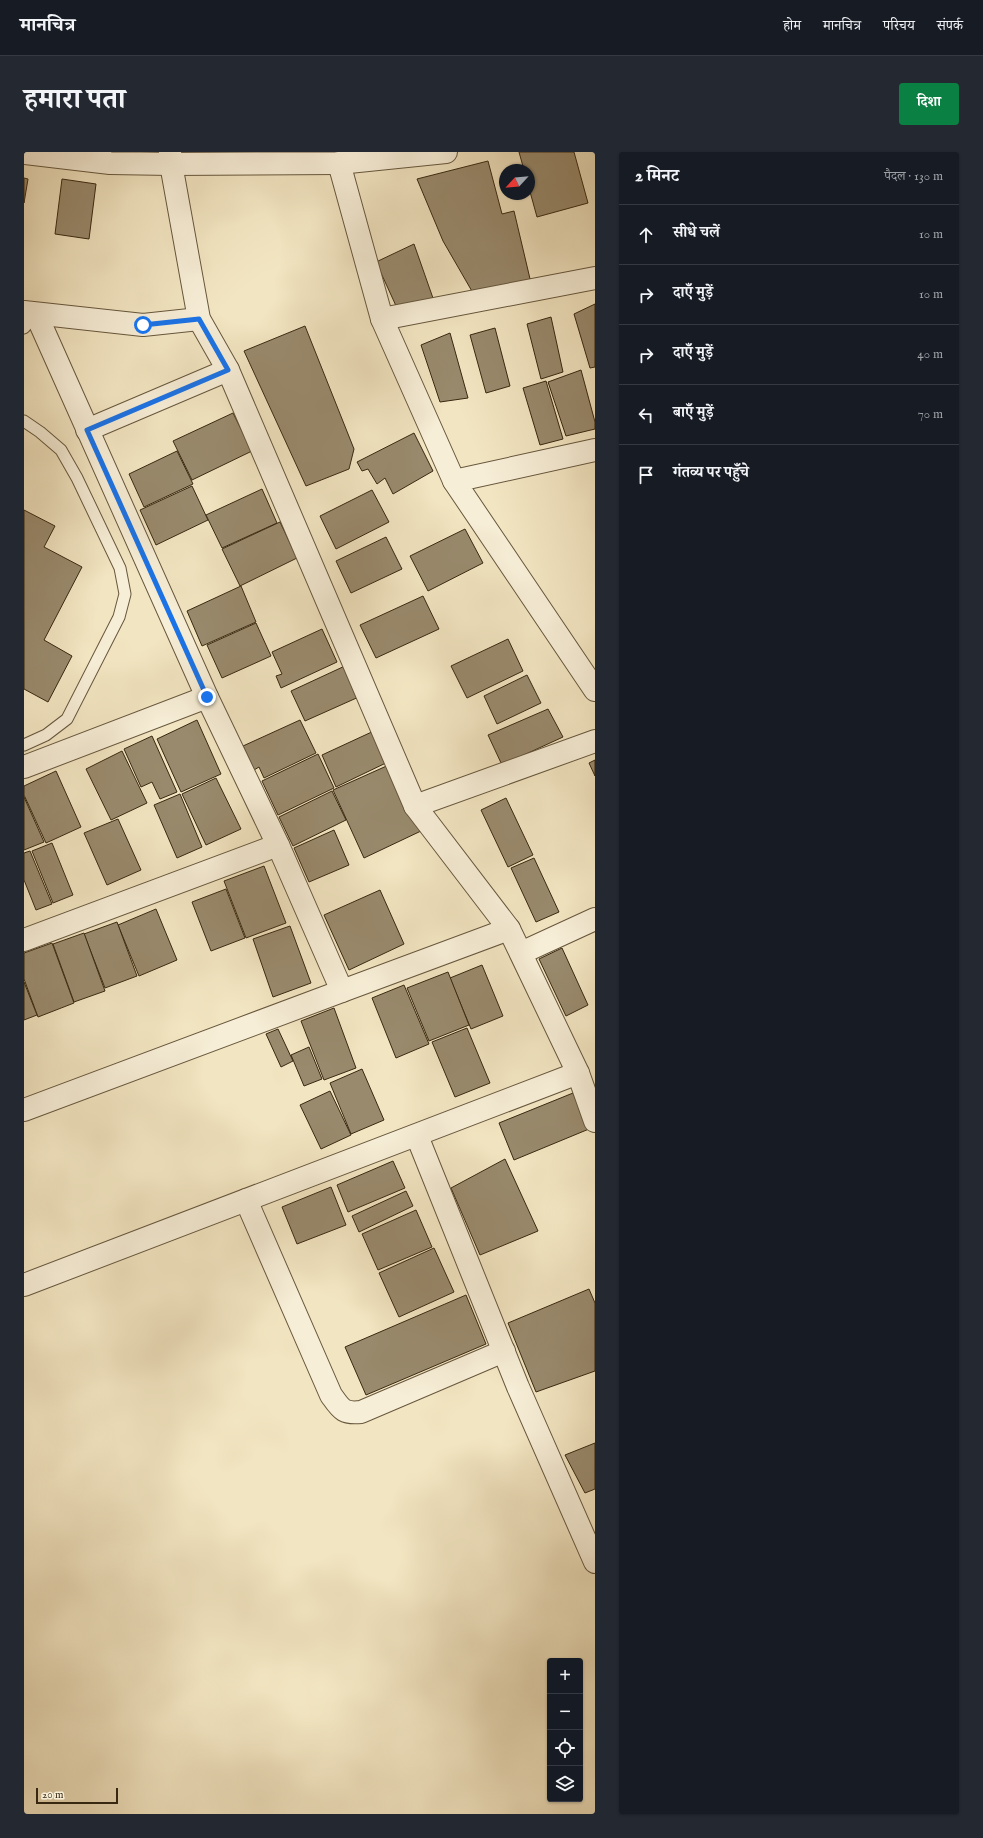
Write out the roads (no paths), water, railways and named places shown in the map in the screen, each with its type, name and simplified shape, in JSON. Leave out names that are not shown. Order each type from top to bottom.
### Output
[{"type":"street","points":[[24,154],[110,163],[170,158],[339,163],[446,152]]},
{"type":"street","points":[[170,158],[199,319],[228,370],[415,806],[509,929],[578,1073],[594,1112]]},
{"type":"street","points":[[339,163],[382,319],[454,481],[595,690]]},
{"type":"street","points":[[382,319],[595,278]]},
{"type":"street","points":[[28,318],[143,325],[199,319]]},
{"type":"street","points":[[28,318],[87,430],[207,697],[278,845],[342,991]]},
{"type":"street","points":[[87,430],[228,370]]},
{"type":"street","points":[[454,481],[595,450]]},
{"type":"street","points":[[24,767],[207,697]]},
{"type":"street","points":[[415,806],[595,741]]},
{"type":"street","points":[[24,940],[278,845]]},
{"type":"street","points":[[521,953],[595,919]]},
{"type":"street","points":[[24,1110],[509,929]]},
{"type":"street","points":[[24,1285],[417,1136],[578,1073]]},
{"type":"street","points":[[417,1136],[518,1387],[595,1562]]},
{"type":"street","points":[[246,1200],[331,1395],[341,1408],[348,1413],[361,1412],[504,1351]]},
{"type":"lane","points":[[24,421],[40,432],[61,450],[77,478],[120,568],[125,594],[119,617],[68,719],[46,735],[24,745]]}]
